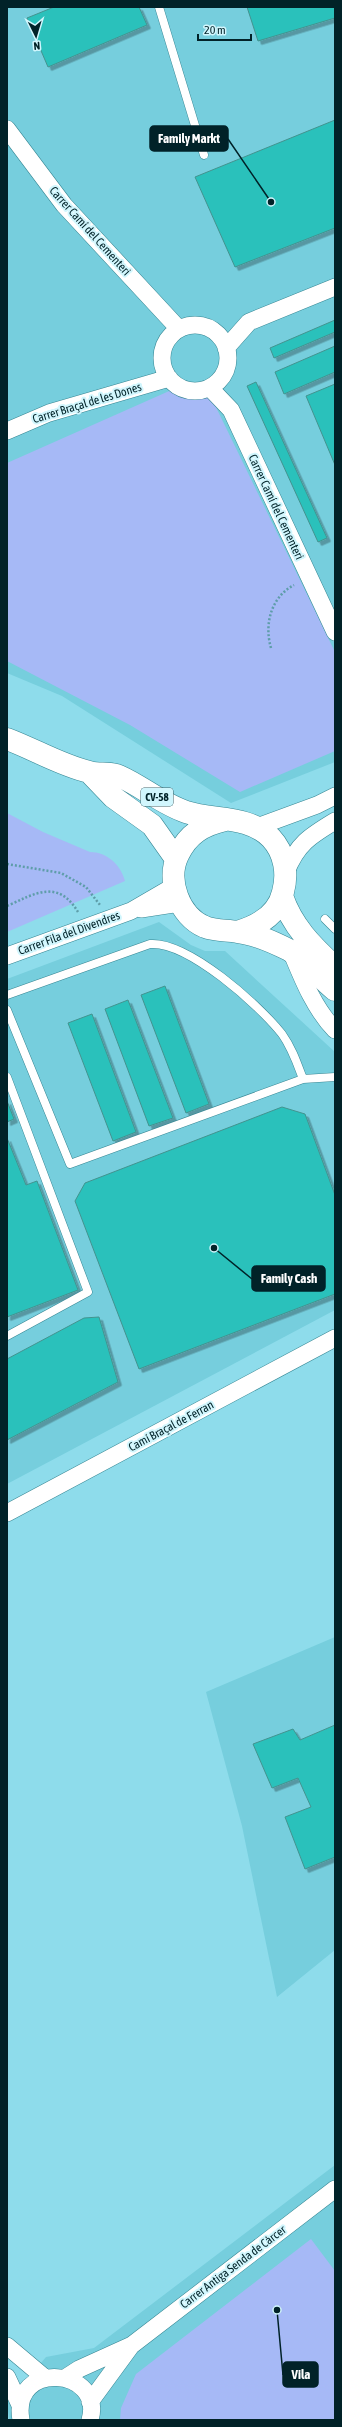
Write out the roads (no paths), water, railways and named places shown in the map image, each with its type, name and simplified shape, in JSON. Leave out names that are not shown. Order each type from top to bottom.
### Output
[{"type":"main road","name":"CV-58","points":[[7,738],[89,772],[117,776],[185,812],[225,820],[242,821],[257,827],[272,839],[282,854],[286,872],[282,896],[275,909],[265,920],[252,928],[237,932]]},
{"type":"main road","name":"CV-58","points":[[89,772],[113,797],[152,825],[176,859]]},
{"type":"main road","name":"CV-58","points":[[225,820],[212,823],[195,833],[182,847],[176,859],[177,895],[190,917],[204,926],[220,931],[237,932],[261,937],[291,951],[335,990]]},
{"type":"main road","points":[[282,896],[287,910],[304,938],[335,967]]},
{"type":"street","name":"Carrer Camí del Cementeri","points":[[7,129],[64,205],[179,329]]},
{"type":"street","points":[[226,348],[249,322],[335,287]]},
{"type":"street","points":[[190,326],[202,326],[212,330],[221,338],[226,348],[228,360],[226,371],[219,381],[210,388],[199,391],[188,390],[177,386],[169,378],[163,368],[162,357],[164,346],[170,336],[179,329],[190,326]]},
{"type":"street","name":"Carrer Braçal de les Dones","points":[[7,431],[49,412],[169,378]]},
{"type":"street","name":"Carrer Camí del Cementeri","points":[[210,388],[232,410],[335,632]]},
{"type":"street","points":[[257,827],[317,805],[335,796]]},
{"type":"street","points":[[286,872],[293,854],[308,838],[335,821]]},
{"type":"street","name":"Carrer Fila del Divendres","points":[[7,956],[177,895]]},
{"type":"street","points":[[291,951],[305,986],[323,1018],[335,1030]]},
{"type":"street","name":"Camí Braçal de Ferran","points":[[7,1513],[335,1338]]},
{"type":"street","name":"Carrer Antiga Senda de Càrcer","points":[[65,2378],[79,2369],[132,2345],[335,2189]]},
{"type":"street","name":"Carrer Antiga Senda de Càrcer","points":[[90,2415],[132,2345]]},
{"type":"street","points":[[7,2346],[45,2378]]},
{"type":"street","points":[[7,2377],[20,2413]]},
{"type":"street","points":[[20,2413],[29,2388],[45,2378],[65,2378],[80,2387],[90,2415]]},
{"type":"lane","points":[[158,7],[204,156]]},
{"type":"lane","points":[[325,919],[335,929]]},
{"type":"lane","points":[[7,995],[150,944],[160,943],[204,963],[255,1007],[281,1034],[291,1049],[303,1079]]},
{"type":"lane","points":[[7,1010],[70,1164],[303,1079],[335,1077]]},
{"type":"lane","points":[[7,1077],[88,1292],[7,1336]]},
{"type":"place","name":"Family Markt","points":[[271,202]]},
{"type":"place","name":"Family Cash","points":[[214,1248]]},
{"type":"place","name":"Vila","points":[[277,2310]]}]
